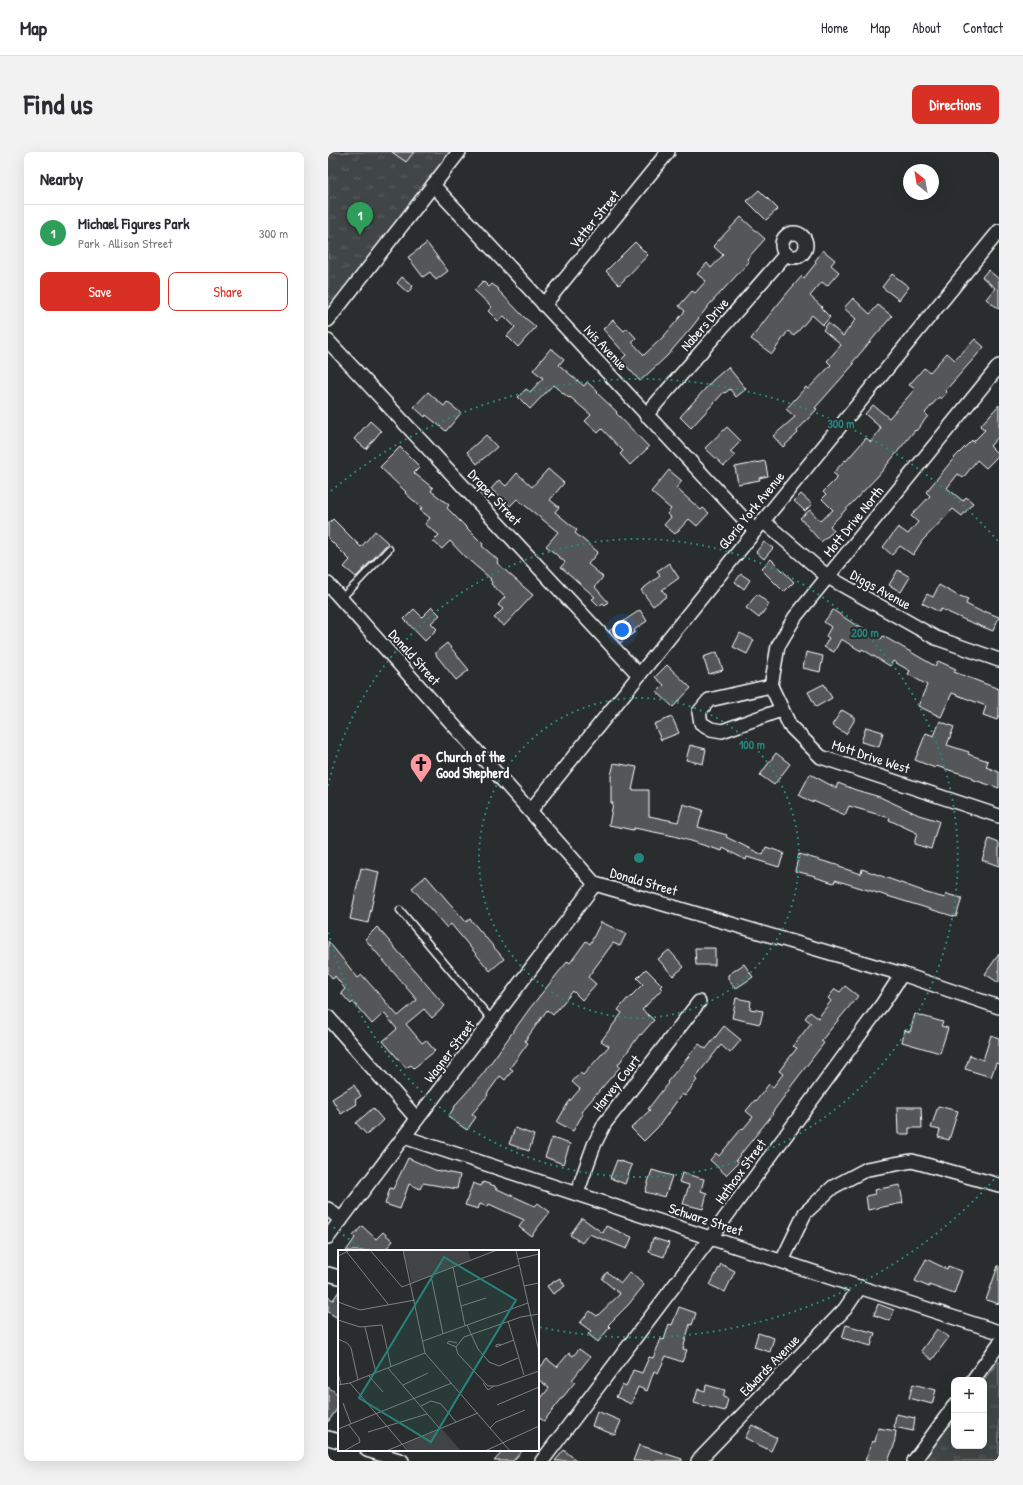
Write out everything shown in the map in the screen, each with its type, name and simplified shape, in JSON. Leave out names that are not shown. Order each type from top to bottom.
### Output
[{"type":"street","points":[[328,320],[459,152]]},
{"type":"street","name":"Vetter Street","points":[[544,305],[668,152]]},
{"type":"street","name":"Ivis Avenue","points":[[433,185],[646,415],[759,526]]},
{"type":"street","name":"Gloria York Avenue","points":[[530,811],[999,231]]},
{"type":"street","name":"Nabers Drive","points":[[646,415],[786,254]]},
{"type":"street","name":"Draper Street","points":[[328,341],[639,675]]},
{"type":"street","name":"Mott Drive North","points":[[771,686],[778,646],[795,617],[999,366]]},
{"type":"street","name":"Diggs Avenue","points":[[759,526],[828,577],[936,638],[999,660]]},
{"type":"street","name":"Donald Street","points":[[328,584],[596,884],[902,974],[999,1007]]},
{"type":"street","points":[[771,686],[781,710],[722,731],[710,729],[702,723],[699,712],[710,700],[771,686]]},
{"type":"street","name":"Mott Drive West","points":[[781,710],[790,726],[821,757],[999,816]]},
{"type":"street","name":"Wagner Street","points":[[328,1237],[596,884]]},
{"type":"street","name":"Hathcox Street","points":[[542,1461],[711,1237],[883,1003],[902,974]]},
{"type":"street","name":"Harvey Court","points":[[577,1193],[594,1145],[605,1123],[699,1002]]},
{"type":"street","points":[[328,1017],[418,1119]]},
{"type":"street","name":"Schwarz Street","points":[[404,1137],[999,1332]]},
{"type":"street","points":[[782,1261],[805,1213],[833,1187],[867,1169],[912,1161],[999,1185]]},
{"type":"street","points":[[328,1209],[341,1220]]},
{"type":"street","points":[[328,1274],[338,1277]]},
{"type":"street","name":"Edwards Avenue","points":[[698,1461],[845,1309],[860,1287]]},
{"type":"street","points":[[975,1377],[999,1344]]},
{"type":"street","points":[[914,1461],[951,1410]]},
{"type":"street","points":[[328,1438],[338,1441]]},
{"type":"street","points":[[370,1451],[402,1461]]},
{"type":"lane","points":[[341,598],[389,549]]},
{"type":"lane","points":[[400,910],[492,1020]]},
{"type":"green space","points":[[328,152],[457,152],[328,319]]},
{"type":"green space","points":[[999,1360],[999,1461],[923,1461],[951,1423],[951,1449],[987,1449],[986,1377]]},
{"type":"building","points":[[392,152],[414,152],[406,162]]},
{"type":"building","points":[[759,190],[778,209],[766,220],[747,201]]},
{"type":"building","points":[[741,217],[765,239],[747,259],[749,262],[709,305],[667,356],[640,381],[621,360],[626,355],[603,329],[613,320],[624,331],[627,328],[636,338],[632,342],[644,355],[664,336],[685,311],[679,306],[692,291],[695,293],[706,281],[697,274],[707,263],[711,268],[723,255],[713,246]]},
{"type":"building","points":[[635,242],[648,255],[619,285],[606,271]]},
{"type":"building","points":[[427,243],[448,271],[436,280],[430,272],[423,277],[408,257]]},
{"type":"building","points":[[823,250],[835,260],[831,265],[839,272],[827,286],[822,282],[810,296],[830,317],[823,325],[812,315],[794,336],[788,331],[772,354],[751,339],[788,292],[802,276],[804,278],[816,263],[815,261]]},
{"type":"building","points":[[988,270],[999,279],[999,309],[986,299],[995,288],[982,277]]},
{"type":"building","points":[[892,274],[909,287],[899,300],[882,287]]},
{"type":"building","points":[[402,277],[413,286],[408,293],[397,283]]},
{"type":"building","points":[[483,281],[489,287],[492,284],[499,289],[498,290],[524,317],[536,327],[518,347],[507,336],[515,327],[504,316],[498,321],[488,311],[492,307],[474,290]]},
{"type":"building","points":[[853,298],[870,314],[878,305],[892,316],[852,363],[854,364],[815,408],[817,409],[797,431],[798,433],[783,447],[773,436],[795,417],[786,409],[806,387],[808,389],[831,365],[827,361],[841,345],[823,330],[828,323],[843,336],[856,319],[844,308]]},
{"type":"building","points":[[975,339],[984,347],[945,391],[947,392],[941,399],[939,397],[925,413],[928,416],[878,476],[830,526],[834,531],[821,542],[800,518],[810,510],[820,521],[833,510],[822,499],[826,495],[823,492],[838,477],[833,473],[845,460],[846,461],[866,438],[871,442],[881,428],[865,414],[873,405],[889,418],[915,389],[909,385],[924,368],[930,372],[947,353],[955,360]]},
{"type":"building","points":[[551,348],[564,359],[559,365],[584,386],[587,382],[598,392],[597,393],[617,412],[616,413],[649,447],[630,465],[620,454],[623,451],[602,429],[598,433],[585,421],[591,415],[553,385],[530,409],[518,397],[526,389],[530,392],[543,378],[533,370]]},
{"type":"building","points":[[728,367],[746,389],[736,397],[730,389],[725,393],[724,392],[691,428],[680,417],[713,380]]},
{"type":"building","points":[[428,392],[444,406],[447,402],[461,413],[446,431],[426,415],[425,417],[414,407]]},
{"type":"building","points":[[999,405],[999,436],[990,446],[999,455],[986,468],[977,460],[963,478],[958,474],[947,488],[963,501],[966,497],[973,503],[962,516],[953,509],[922,541],[913,555],[900,546],[892,555],[883,547],[898,527],[908,534],[918,522],[911,516],[930,496],[926,492],[954,458],[972,440],[973,442],[985,430],[980,426]]},
{"type":"building","points":[[370,421],[381,431],[366,449],[354,439]]},
{"type":"building","points":[[727,427],[741,441],[730,452],[735,456],[724,466],[705,448]]},
{"type":"building","points":[[486,435],[497,447],[477,464],[467,452]]},
{"type":"building","points":[[400,447],[420,467],[414,473],[433,488],[431,491],[449,505],[447,508],[483,544],[482,546],[498,560],[497,563],[533,595],[504,626],[494,618],[503,609],[498,605],[505,597],[491,584],[491,579],[464,556],[450,541],[442,549],[433,541],[439,535],[425,524],[430,518],[420,510],[422,508],[380,467]]},
{"type":"building","points":[[765,461],[768,476],[759,478],[760,480],[738,484],[735,467]]},
{"type":"building","points":[[548,469],[564,483],[550,500],[559,507],[555,512],[577,530],[575,533],[598,552],[588,564],[603,577],[595,587],[608,602],[605,605],[603,603],[599,606],[592,599],[595,597],[561,567],[565,562],[546,546],[558,532],[517,499],[510,506],[491,489],[499,480],[506,486],[517,473],[532,487]]},
{"type":"building","points":[[669,470],[682,481],[676,488],[701,510],[703,508],[709,513],[697,526],[689,519],[675,534],[664,525],[671,517],[667,514],[671,509],[651,492]]},
{"type":"building","points":[[801,494],[812,504],[805,511],[794,501]]},
{"type":"building","points":[[333,519],[361,547],[375,531],[388,543],[356,577],[344,567],[350,560],[328,538],[328,524]]},
{"type":"building","points":[[764,542],[773,548],[764,559],[756,552]]},
{"type":"building","points":[[771,559],[794,582],[784,592],[761,569]]},
{"type":"building","points":[[669,563],[679,578],[662,590],[667,596],[653,606],[641,590],[660,576],[657,571]]},
{"type":"building","points":[[898,570],[910,577],[901,592],[889,585]]},
{"type":"building","points":[[741,574],[750,580],[744,589],[735,582]]},
{"type":"building","points":[[939,585],[960,597],[968,599],[966,604],[984,613],[984,611],[999,617],[993,631],[941,609],[939,612],[922,603],[927,594],[933,597]]},
{"type":"building","points":[[757,594],[769,604],[759,618],[746,608]]},
{"type":"building","points":[[432,607],[440,615],[431,623],[437,629],[425,641],[404,619],[414,609],[422,617]]},
{"type":"building","points":[[640,610],[647,621],[634,630],[635,632],[620,643],[609,631]]},
{"type":"building","points":[[833,610],[857,626],[858,625],[881,639],[883,636],[935,666],[938,661],[956,669],[954,672],[999,689],[999,715],[997,720],[983,715],[986,706],[952,693],[941,717],[918,706],[927,685],[908,674],[910,671],[893,661],[890,666],[862,649],[861,651],[841,639],[834,652],[824,647],[829,638],[826,636],[831,627],[824,622]]},
{"type":"building","points":[[740,633],[754,640],[747,654],[733,647]]},
{"type":"building","points":[[447,643],[469,670],[456,680],[436,655],[436,652]]},
{"type":"building","points":[[717,652],[723,670],[709,674],[703,657]]},
{"type":"building","points":[[806,652],[823,656],[820,672],[803,668]]},
{"type":"building","points":[[667,665],[691,688],[673,707],[657,692],[664,685],[655,677]]},
{"type":"building","points":[[824,684],[832,698],[816,707],[808,692]]},
{"type":"building","points":[[842,710],[854,717],[854,721],[846,734],[832,725]]},
{"type":"building","points":[[672,717],[679,733],[661,740],[654,724]]},
{"type":"building","points":[[940,721],[954,727],[947,745],[969,752],[968,754],[988,761],[986,767],[999,772],[999,788],[971,779],[972,777],[936,766],[935,768],[915,760],[926,733],[934,736]]},
{"type":"building","points":[[866,727],[883,732],[879,747],[861,742]]},
{"type":"building","points":[[690,745],[706,749],[703,764],[686,760]]},
{"type":"building","points":[[776,753],[790,764],[774,785],[760,775]]},
{"type":"building","points":[[614,763],[637,767],[632,790],[649,790],[649,816],[678,822],[683,804],[703,810],[698,827],[727,835],[726,837],[763,855],[766,847],[784,853],[779,867],[747,857],[746,860],[723,848],[722,851],[674,836],[634,828],[633,830],[609,825],[613,803],[611,803],[611,776]]},
{"type":"building","points":[[810,774],[836,788],[838,783],[880,797],[919,815],[939,821],[931,849],[914,844],[917,833],[889,820],[890,818],[849,806],[845,815],[813,801],[813,803],[799,795]]},
{"type":"building","points":[[989,839],[999,843],[999,866],[982,860]]},
{"type":"building","points":[[799,854],[861,874],[862,869],[923,892],[945,898],[946,894],[962,898],[956,917],[835,880],[834,883],[795,871]]},
{"type":"building","points":[[361,868],[379,872],[368,923],[350,919]]},
{"type":"building","points":[[426,876],[466,922],[470,919],[504,959],[490,971],[451,924],[447,928],[412,888]]},
{"type":"building","points":[[601,922],[626,934],[620,946],[613,943],[588,977],[596,984],[582,1000],[573,991],[553,1015],[547,1010],[525,1041],[528,1043],[510,1068],[513,1070],[505,1080],[500,1076],[487,1094],[488,1095],[472,1114],[476,1117],[467,1130],[448,1117],[457,1103],[482,1075],[530,1008],[558,973],[568,961],[570,963],[586,941],[590,944]]},
{"type":"building","points":[[377,927],[445,1006],[432,1018],[424,1009],[406,1024],[422,1043],[426,1040],[435,1051],[414,1068],[411,1065],[406,1068],[383,1041],[397,1029],[384,1013],[372,1024],[353,1002],[351,1004],[341,993],[345,989],[335,976],[333,979],[328,973],[328,941],[358,978],[362,975],[398,1016],[417,1000],[365,939]]},
{"type":"building","points":[[695,948],[715,948],[715,965],[696,965]]},
{"type":"building","points":[[669,950],[684,967],[673,976],[658,959]]},
{"type":"building","points":[[999,954],[999,983],[985,974]]},
{"type":"building","points":[[744,964],[753,977],[735,989],[728,978],[728,975]]},
{"type":"building","points":[[646,969],[662,985],[660,987],[662,989],[642,1010],[654,1020],[641,1035],[640,1034],[618,1065],[620,1067],[581,1112],[583,1114],[573,1131],[557,1122],[568,1103],[580,1089],[572,1082],[580,1073],[583,1075],[609,1046],[601,1041],[622,1013],[618,1010],[643,984],[637,978]]},
{"type":"building","points":[[845,986],[858,996],[821,1041],[824,1043],[789,1089],[772,1113],[773,1114],[736,1160],[739,1162],[726,1175],[710,1160],[716,1153],[719,1156],[742,1128],[743,1129],[753,1117],[746,1111],[769,1084],[773,1087],[783,1074],[779,1071],[797,1048],[793,1046],[811,1023],[805,1018],[810,1012],[818,1018],[831,1001],[828,998],[835,989],[840,992]]},
{"type":"building","points":[[736,998],[751,1001],[750,1009],[763,1011],[760,1024],[732,1018]]},
{"type":"building","points":[[915,1014],[943,1022],[941,1026],[948,1028],[940,1053],[902,1042],[905,1030],[910,1032]]},
{"type":"building","points":[[724,1026],[741,1040],[730,1053],[721,1045],[695,1078],[697,1080],[685,1096],[682,1094],[658,1127],[644,1141],[631,1128],[650,1110],[648,1109],[668,1083],[667,1082],[699,1044],[706,1049]]},
{"type":"building","points":[[991,1035],[999,1038],[999,1064],[996,1063],[991,1077],[965,1069],[970,1055],[983,1060]]},
{"type":"building","points":[[354,1085],[361,1096],[355,1100],[357,1104],[341,1114],[332,1099]]},
{"type":"building","points":[[938,1106],[958,1111],[949,1140],[938,1137],[940,1130],[931,1128]]},
{"type":"building","points":[[897,1107],[921,1107],[922,1128],[909,1128],[909,1134],[898,1134]]},
{"type":"building","points":[[373,1108],[383,1120],[367,1135],[356,1123]]},
{"type":"building","points":[[515,1128],[534,1135],[529,1151],[509,1144]]},
{"type":"building","points":[[552,1138],[570,1144],[563,1164],[545,1157]]},
{"type":"building","points":[[408,1158],[435,1170],[460,1175],[457,1189],[423,1183],[420,1189],[409,1184],[400,1209],[385,1204],[390,1188],[393,1189]]},
{"type":"building","points":[[617,1160],[632,1165],[625,1184],[610,1178]]},
{"type":"building","points":[[652,1170],[672,1176],[665,1197],[645,1192]]},
{"type":"building","points":[[682,1173],[704,1179],[701,1191],[707,1193],[703,1209],[683,1204],[689,1185],[679,1182]]},
{"type":"building","points":[[483,1182],[495,1186],[495,1188],[535,1206],[538,1203],[550,1212],[531,1236],[519,1227],[524,1220],[489,1204],[488,1207],[480,1204],[478,1209],[465,1205],[473,1183],[481,1186]]},
{"type":"building","points":[[900,1185],[903,1203],[868,1210],[866,1196],[875,1194],[874,1190]]},
{"type":"building","points":[[582,1218],[603,1233],[606,1226],[632,1237],[627,1249],[589,1234],[582,1243],[570,1235]]},
{"type":"building","points":[[362,1226],[376,1239],[383,1232],[393,1241],[385,1250],[347,1250],[355,1238],[353,1236]]},
{"type":"building","points":[[653,1238],[669,1243],[664,1257],[649,1252]]},
{"type":"building","points":[[926,1259],[947,1269],[948,1266],[962,1271],[954,1294],[929,1285],[929,1287],[915,1281]]},
{"type":"building","points":[[721,1264],[735,1271],[725,1292],[710,1285]]},
{"type":"building","points":[[999,1266],[999,1304],[986,1300]]},
{"type":"building","points":[[607,1272],[621,1283],[630,1272],[644,1285],[629,1304],[608,1325],[610,1327],[598,1342],[588,1334],[591,1331],[580,1323],[590,1311],[597,1316],[620,1294],[602,1279]]},
{"type":"building","points":[[560,1278],[565,1286],[553,1294],[547,1286]]},
{"type":"building","points":[[338,1292],[338,1314],[336,1317],[328,1312],[328,1297],[333,1300]]},
{"type":"building","points":[[878,1304],[894,1310],[890,1321],[874,1315]]},
{"type":"building","points":[[679,1307],[696,1313],[692,1325],[690,1324],[683,1349],[687,1350],[682,1362],[666,1356],[658,1373],[654,1371],[647,1391],[638,1387],[631,1404],[616,1397],[622,1385],[626,1387],[633,1370],[642,1373],[649,1357],[653,1358],[661,1339],[664,1340],[669,1324],[672,1325]]},
{"type":"building","points":[[846,1325],[875,1333],[871,1346],[842,1338]]},
{"type":"building","points":[[937,1329],[949,1337],[932,1360],[921,1351]]},
{"type":"building","points":[[758,1333],[774,1338],[770,1352],[754,1347]]},
{"type":"building","points":[[579,1349],[590,1357],[572,1380],[575,1382],[544,1421],[539,1418],[539,1401],[549,1388],[539,1380],[539,1369],[547,1359],[557,1367],[569,1353],[573,1356]]},
{"type":"building","points":[[913,1384],[936,1390],[932,1404],[909,1398]]},
{"type":"building","points":[[706,1385],[725,1390],[723,1397],[728,1399],[725,1411],[694,1403],[698,1389],[705,1391]]},
{"type":"building","points":[[328,1387],[338,1394],[338,1407],[328,1422]]},
{"type":"building","points":[[597,1411],[621,1421],[615,1435],[592,1426]]},
{"type":"building","points":[[896,1414],[915,1418],[913,1431],[894,1427]]},
{"type":"building","points":[[752,1425],[777,1438],[771,1451],[745,1438]]},
{"type":"building","points":[[878,1428],[896,1431],[894,1446],[888,1461],[865,1461],[872,1441],[875,1442]]},
{"type":"building","points":[[639,1445],[682,1459],[682,1461],[633,1461]]},
{"type":"building","points":[[564,1450],[577,1461],[555,1461]]},
{"type":"building","points":[[503,1451],[522,1451],[513,1461],[494,1461]]},
{"type":"place","name":"Michael Figures Park","points":[[360,235]]},
{"type":"place","name":"Church of the Good Shepherd","points":[[421,784]]}]
